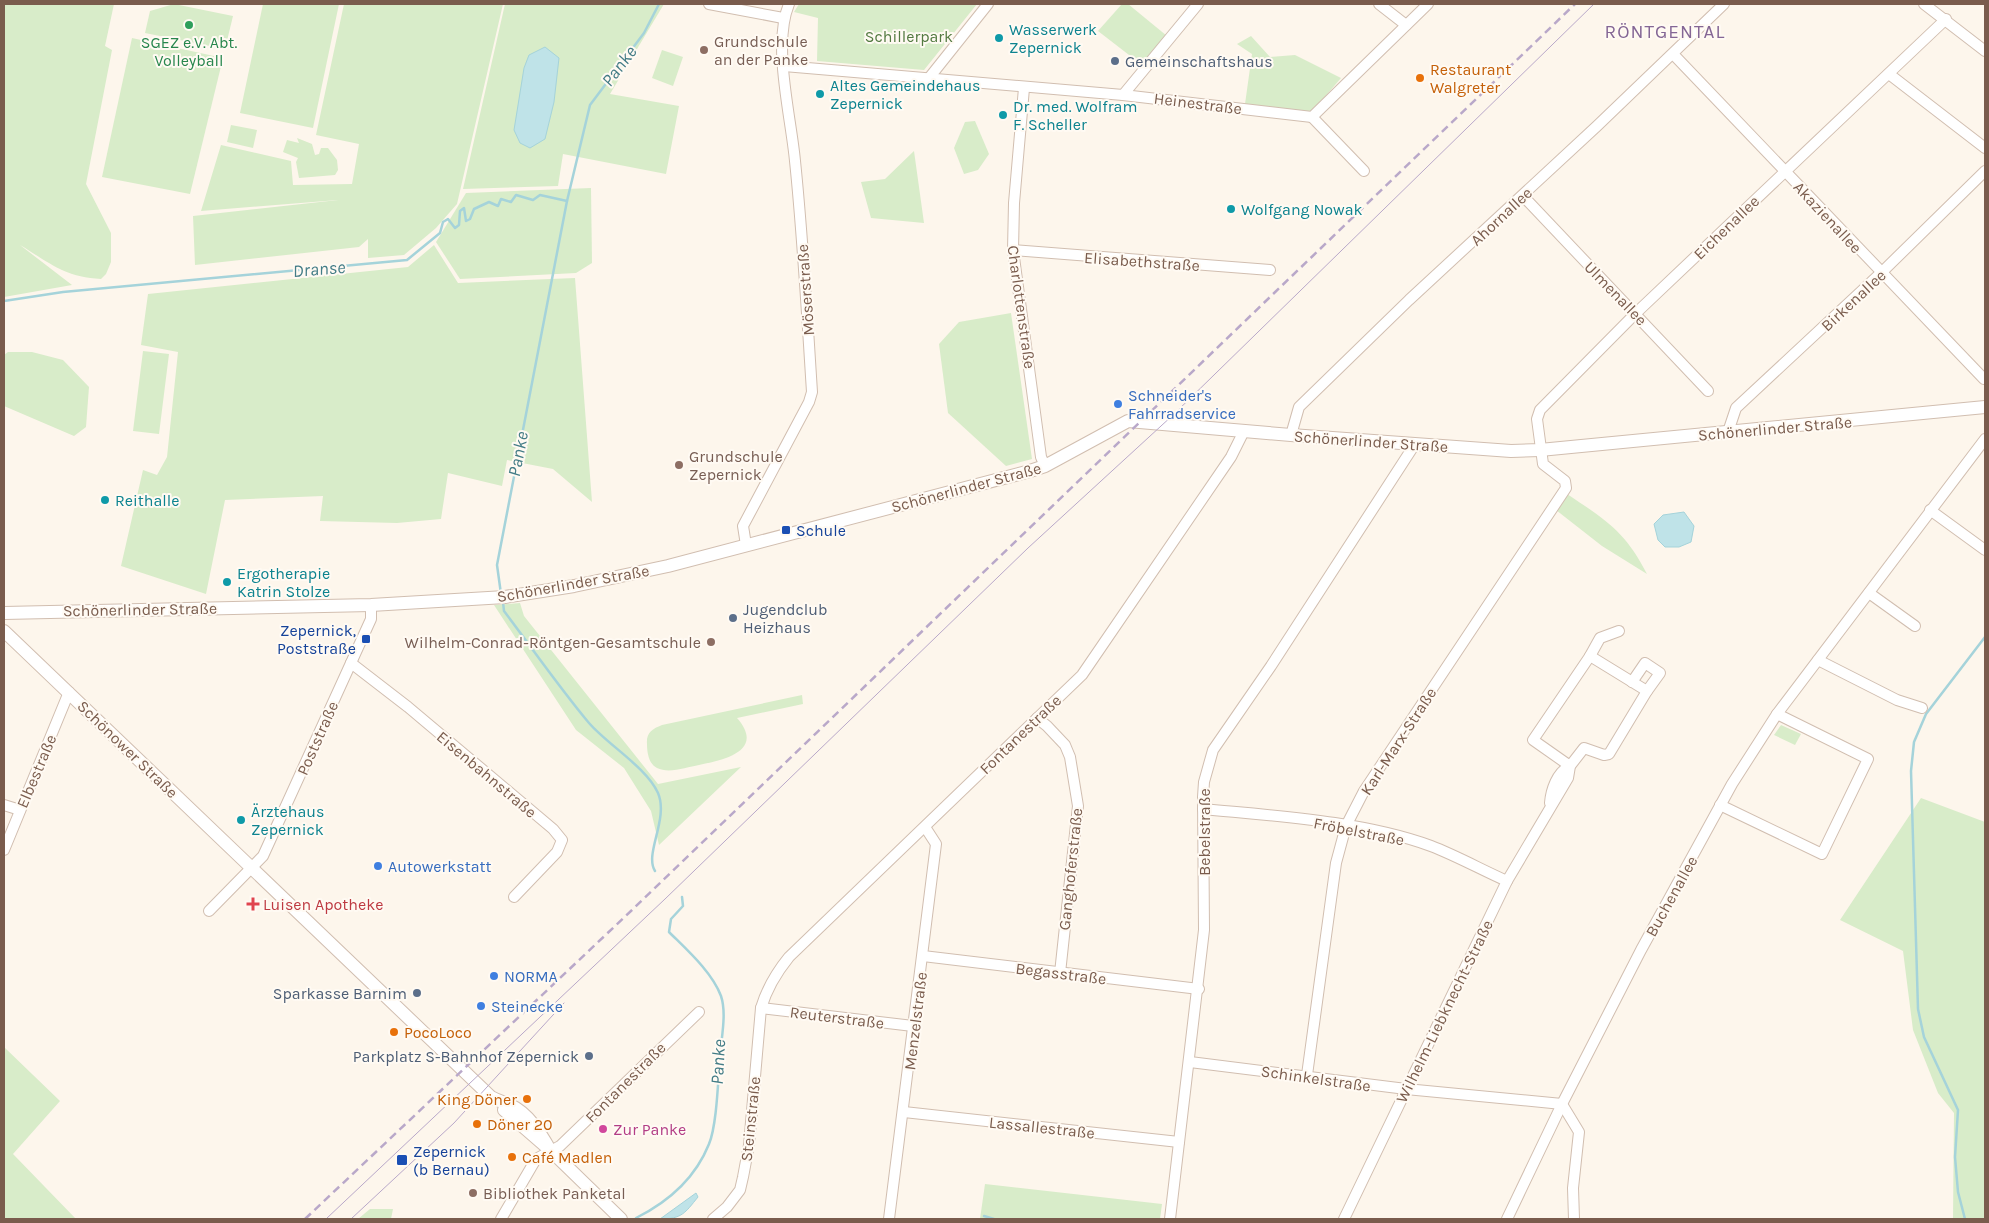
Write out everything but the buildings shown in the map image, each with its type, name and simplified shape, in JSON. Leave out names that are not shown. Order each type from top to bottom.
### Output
[{"type":"street","points":[[709,4],[783,18],[789,4]]},
{"type":"street","points":[[929,78],[988,4]]},
{"type":"street","points":[[1124,95],[1198,4]]},
{"type":"street","points":[[1379,4],[1406,25]]},
{"type":"street","points":[[1364,171],[1312,117],[1428,4]]},
{"type":"street","name":"Ahornallee","points":[[1291,435],[1299,407],[1409,300],[1523,196],[1724,4]]},
{"type":"street","points":[[1924,4],[1946,19],[1985,51]]},
{"type":"street","name":"Möserstraße","points":[[746,546],[743,526],[809,402],[812,392],[795,161],[784,66],[783,18]]},
{"type":"street","name":"Eichenallee","points":[[1540,450],[1537,419],[1540,410],[1636,313],[1946,19]]},
{"type":"street","name":"Akazienallee","points":[[1673,54],[1984,379]]},
{"type":"street","name":"Heinestraße","points":[[784,66],[1024,88],[1124,95],[1312,117]]},
{"type":"street","points":[[1890,74],[1985,148]]},
{"type":"street","name":"Charlottenstraße","points":[[1024,88],[1014,203],[1013,250],[1041,457],[1045,466]]},
{"type":"street","name":"Birkenallee","points":[[1728,432],[1736,408],[1881,273],[1985,171]]},
{"type":"street","name":"Ulmenallee","points":[[1523,196],[1636,313],[1708,392]]},
{"type":"street","name":"Elisabethstraße","points":[[1013,250],[1270,270]]},
{"type":"street","name":"Schönerlinder Straße","points":[[4,613],[371,605],[502,597],[574,586],[746,546],[1045,466],[1128,421],[1511,451],[1540,450],[1985,408]]},
{"type":"street","name":"Fontanestraße","points":[[761,1008],[767,989],[789,957],[1089,666],[1232,457],[1244,431]]},
{"type":"street","name":"Buchenallee","points":[[1507,1219],[1562,1104],[1641,950],[1720,805],[1777,714],[1985,439]]},
{"type":"street","name":"Bebelstraße","points":[[1170,1219],[1199,989],[1204,930],[1204,782],[1213,750],[1271,666],[1415,444]]},
{"type":"street","name":"Karl-Marx-Straße","points":[[1307,1075],[1336,863],[1346,826],[1364,791],[1566,488],[1565,481],[1543,464],[1540,450]]},
{"type":"street","points":[[1930,510],[1985,550]]},
{"type":"street","points":[[1869,592],[1915,626]]},
{"type":"street","name":"Poststraße","points":[[252,867],[263,856],[371,619],[371,605]]},
{"type":"street","points":[[1570,766],[1533,740],[1590,656],[1600,638],[1618,630]]},
{"type":"street","name":"Schönower Straße","points":[[4,631],[499,1101],[505,1111],[550,1150],[621,1219]]},
{"type":"street","points":[[1590,656],[1647,691]]},
{"type":"street","points":[[1818,660],[1897,700],[1922,708]]},
{"type":"street","name":"Eisenbahnstraße","points":[[351,663],[408,707],[553,829],[562,840],[557,852],[514,897]]},
{"type":"street","name":"Wilhelm-Liebknecht-Straße","points":[[1344,1219],[1507,881],[1550,807],[1552,788],[1565,768],[1570,766],[1584,748],[1604,755],[1609,754],[1660,673],[1645,663],[1632,682]]},
{"type":"street","name":"Elbestraße","points":[[4,850],[69,692]]},
{"type":"street","points":[[1720,805],[1822,854],[1868,759],[1777,714]]},
{"type":"street","name":"Ganghoferstraße","points":[[1036,718],[1047,726],[1065,745],[1070,757],[1078,806],[1060,973]]},
{"type":"street","points":[[4,805],[20,810]]},
{"type":"street","name":"Fröbelstraße","points":[[1203,809],[1346,826],[1431,846],[1507,881]]},
{"type":"street","name":"Menzelstraße","points":[[889,1219],[904,1112],[936,844],[925,827]]},
{"type":"street","points":[[209,911],[252,867]]},
{"type":"street","name":"Begasstraße","points":[[923,956],[1199,989]]},
{"type":"street","name":"Reuterstraße","points":[[761,1008],[913,1026]]},
{"type":"street","name":"Steinstraße","points":[[713,1219],[727,1207],[740,1190],[743,1177],[749,1145],[761,1008]]},
{"type":"street","name":"Fontanestraße","points":[[501,1219],[536,1159],[560,1146],[699,1012]]},
{"type":"street","name":"Schinkelstraße","points":[[1190,1062],[1307,1075],[1406,1089],[1562,1104]]},
{"type":"street","points":[[1562,1104],[1579,1132],[1574,1188],[1574,1219]]},
{"type":"street","name":"Lassallestraße","points":[[904,1112],[1180,1142]]},
{"type":"green space","points":[[4,4],[114,4],[105,46],[112,50],[86,184],[111,233],[111,262],[106,274],[101,279],[88,278],[58,268],[20,245],[72,285],[4,297]]},
{"type":"green space","name":"SGEZ e.V. Abt. Volleyball","points":[[174,4],[233,16],[225,49],[145,33],[150,11]]},
{"type":"green space","points":[[263,4],[339,4],[313,128],[240,113]]},
{"type":"green space","points":[[344,4],[503,4],[457,204],[436,228],[404,255],[368,258],[368,239],[359,247],[195,265],[193,216],[338,200],[201,211],[221,145],[291,161],[293,185],[352,184],[359,144],[316,135]]},
{"type":"green space","points":[[505,4],[664,4],[610,94],[679,106],[666,174],[563,154],[558,186],[463,189]]},
{"type":"green space","name":"Schillerpark","points":[[799,4],[977,4],[924,70],[817,61],[818,18],[794,12]]},
{"type":"green space","points":[[1122,4],[1128,4],[1167,36],[1142,65],[1098,31]]},
{"type":"green space","points":[[1251,36],[1270,57],[1295,55],[1341,78],[1311,113],[1245,104],[1252,54],[1237,44]]},
{"type":"green space","points":[[132,38],[223,58],[190,194],[102,177]]},
{"type":"green space","points":[[662,50],[683,57],[673,86],[652,78]]},
{"type":"green space","points":[[975,121],[989,154],[978,170],[964,174],[954,148],[965,122]]},
{"type":"green space","points":[[231,125],[257,130],[253,148],[227,142]]},
{"type":"green space","points":[[297,138],[312,144],[315,155],[319,154],[321,148],[328,148],[337,160],[338,170],[335,175],[299,178],[296,162],[298,158],[283,152],[287,140],[299,143]]},
{"type":"green space","points":[[914,151],[924,223],[871,218],[861,182],[885,179]]},
{"type":"green space","points":[[591,188],[592,263],[576,273],[460,279],[436,242],[466,193]]},
{"type":"green space","points":[[434,245],[458,283],[575,278],[592,502],[553,469],[507,460],[502,486],[448,473],[441,519],[397,523],[320,521],[323,496],[225,500],[206,594],[121,566],[143,470],[157,475],[167,457],[178,352],[141,345],[148,294],[408,267]]},
{"type":"green space","points":[[1011,313],[1032,459],[1006,466],[948,413],[939,344],[959,322]]},
{"type":"green space","points":[[143,351],[169,354],[159,434],[133,431]]},
{"type":"green space","points":[[8,352],[32,352],[63,360],[89,387],[86,427],[74,436],[4,406],[4,355]]},
{"type":"green space","points":[[1567,494],[1604,519],[1622,537],[1631,547],[1647,574],[1602,546],[1556,510]]},
{"type":"green space","points":[[520,603],[524,616],[658,784],[741,767],[659,845],[651,811],[624,768],[576,730],[494,605]]},
{"type":"green space","points":[[802,695],[803,704],[737,718],[745,729],[747,739],[744,746],[738,752],[729,757],[672,770],[657,768],[650,761],[647,751],[648,737],[650,732],[662,725]]},
{"type":"green space","points":[[1781,725],[1801,734],[1795,745],[1774,735]]},
{"type":"green space","points":[[1921,798],[1985,822],[1985,1219],[1953,1219],[1954,1113],[1938,1093],[1913,1030],[1903,951],[1840,920]]},
{"type":"green space","points":[[4,1047],[60,1101],[13,1154],[76,1219],[4,1219]]},
{"type":"green space","points":[[985,1184],[1162,1204],[1160,1219],[980,1219]]},
{"type":"green space","points":[[370,1209],[393,1209],[391,1219],[358,1219]]},
{"type":"water","points":[[545,47],[559,58],[554,102],[545,139],[530,148],[520,143],[514,130],[524,68],[529,55]]},
{"type":"water","points":[[1684,512],[1694,526],[1691,542],[1679,547],[1665,547],[1658,540],[1654,524],[1663,515]]},
{"type":"water","points":[[696,1193],[698,1197],[682,1214],[673,1218],[660,1219]]},
{"type":"waterway","name":"Panke","points":[[501,594],[497,565],[567,201],[590,105],[644,33],[659,4]]},
{"type":"waterway","name":"Dranse","points":[[4,301],[63,292],[407,260],[440,233],[443,222],[448,219],[455,228],[459,225],[460,211],[464,208],[466,221],[470,219],[474,209],[489,202],[498,206],[501,199],[511,202],[516,195],[533,200],[540,195],[567,201]]},
{"type":"waterway","name":"Panke","points":[[503,602],[504,611],[589,723],[645,774],[658,793],[661,803],[661,814],[652,855],[652,864],[655,871]]},
{"type":"waterway","points":[[1965,1219],[1958,1192],[1955,1157],[1958,1110],[1924,1037],[1918,1009],[1911,771],[1914,742],[1926,714],[1985,637]]},
{"type":"waterway","name":"Panke","points":[[636,1218],[659,1205],[688,1179],[703,1157],[712,1136],[714,1125],[723,1027],[723,1003],[712,978],[669,932],[671,919],[683,906],[682,897]]},
{"type":"waterway","points":[[984,1216],[994,1219]]},
{"type":"tram line","points":[[326,1219],[665,899],[1028,548],[1173,415],[1594,4]]},
{"type":"tram line","points":[[351,1219],[454,1123],[564,1003]]},
{"type":"railway","points":[[305,1219],[632,910],[1575,4]]},
{"type":"place","name":"SGEZ e.V. Abt. Volleyball","points":[[189,25]]},
{"type":"place","name":"Wasserwerk Zepernick","points":[[999,38]]},
{"type":"place","name":"Grundschule an der Panke","points":[[704,50]]},
{"type":"place","name":"Gemeinschaftshaus","points":[[1115,61]]},
{"type":"place","name":"Restaurant Walgreter","points":[[1420,78]]},
{"type":"place","name":"Altes Gemeindehaus Zepernick","points":[[820,94]]},
{"type":"place","name":"Dr. med. Wolfram F. Scheller","points":[[1003,115]]},
{"type":"place","name":"Wolfgang Nowak","points":[[1231,209]]},
{"type":"place","name":"Schneider's Fahrradservice","points":[[1118,404]]},
{"type":"place","name":"Grundschule Zepernick","points":[[679,465]]},
{"type":"place","name":"Reithalle","points":[[105,500]]},
{"type":"place","name":"Schule","points":[[786,530]]},
{"type":"place","name":"Ergotherapie Katrin Stolze","points":[[227,582]]},
{"type":"place","name":"Jugendclub Heizhaus","points":[[733,618]]},
{"type":"place","name":"Zepernick, Poststraße","points":[[366,639]]},
{"type":"place","name":"Wilhelm-Conrad-Röntgen-Gesamtschule","points":[[711,642]]},
{"type":"place","name":"Ärztehaus Zepernick","points":[[241,820]]},
{"type":"place","name":"Autowerkstatt","points":[[378,866]]},
{"type":"place","name":"Luisen Apotheke","points":[[253,904]]},
{"type":"place","name":"NORMA","points":[[494,976]]},
{"type":"place","name":"Sparkasse Barnim","points":[[417,993]]},
{"type":"place","name":"Steinecke","points":[[481,1006]]},
{"type":"place","name":"PocoLoco","points":[[394,1032]]},
{"type":"place","name":"Parkplatz S-Bahnhof Zepernick","points":[[589,1056]]},
{"type":"place","name":"King Döner","points":[[527,1099]]},
{"type":"place","name":"Döner 20","points":[[477,1124]]},
{"type":"place","name":"Zur Panke","points":[[603,1129]]},
{"type":"place","name":"Café Madlen","points":[[512,1157]]},
{"type":"place","name":"Zepernick (b Bernau)","points":[[402,1160]]},
{"type":"place","name":"Bibliothek Panketal","points":[[473,1193]]},
{"type":"district","name":"RÖNTGENTAL","points":[[1665,31]]}]
